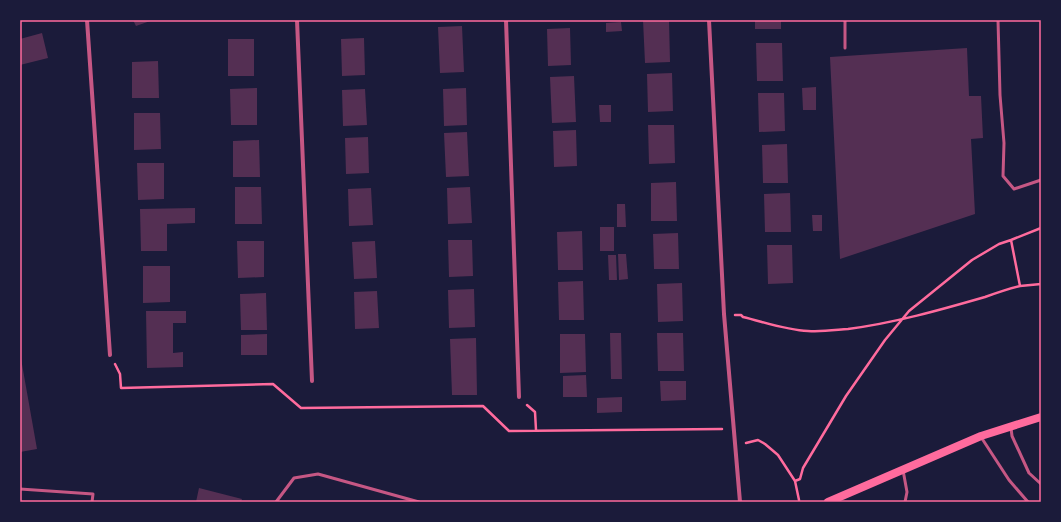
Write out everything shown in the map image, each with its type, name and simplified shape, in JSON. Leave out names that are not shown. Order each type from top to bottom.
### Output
[{"type":"main road","points":[[828,502],[981,436],[1041,417]]},
{"type":"street","points":[[87,20],[110,355]]},
{"type":"street","points":[[297,20],[312,381]]},
{"type":"street","points":[[506,20],[520,397]]},
{"type":"street","points":[[709,20],[724,314],[734,446],[740,502]]},
{"type":"lane","points":[[845,20],[845,48]]},
{"type":"lane","points":[[998,20],[1000,95],[1004,143],[1003,176],[1014,189],[1041,180]]},
{"type":"lane","points":[[1011,426],[1012,436],[1025,467],[1041,484]]},
{"type":"lane","points":[[981,436],[1009,480],[1028,502]]},
{"type":"lane","points":[[903,470],[907,492],[904,502]]},
{"type":"lane","points":[[276,502],[294,478],[318,474],[420,502]]},
{"type":"lane","points":[[20,489],[93,494],[92,502]]},
{"type":"path","points":[[795,481],[800,478],[803,468],[846,396],[885,340],[909,311],[972,260],[1000,244],[1041,228]]},
{"type":"path","points":[[1010,240],[1020,286]]},
{"type":"path","points":[[724,314],[741,315],[743,317],[786,328],[808,331],[827,331],[903,319],[1020,286],[1041,284]]},
{"type":"path","points":[[110,355],[120,374],[121,388],[273,384],[301,408],[483,406],[509,431],[733,429]]},
{"type":"path","points":[[520,397],[535,412],[536,430]]},
{"type":"path","points":[[734,446],[758,440],[765,444],[778,455],[795,481],[799,500]]},
{"type":"building","points":[[133,20],[153,20],[136,26]]},
{"type":"building","points":[[643,20],[669,20],[670,62],[645,63]]},
{"type":"building","points":[[755,20],[781,20],[781,29],[755,29]]},
{"type":"building","points":[[621,22],[622,31],[606,32],[606,23]]},
{"type":"building","points":[[462,26],[464,72],[440,73],[438,27]]},
{"type":"building","points":[[570,28],[571,65],[548,66],[547,29]]},
{"type":"building","points":[[42,33],[48,58],[20,65],[20,39]]},
{"type":"building","points":[[364,38],[365,75],[342,76],[341,39]]},
{"type":"building","points":[[228,39],[254,39],[254,76],[228,76]]},
{"type":"building","points":[[756,43],[782,43],[783,81],[757,81]]},
{"type":"building","points":[[967,48],[969,96],[981,96],[983,138],[971,139],[975,214],[840,259],[830,57]]},
{"type":"building","points":[[158,61],[159,98],[132,98],[132,62]]},
{"type":"building","points":[[672,73],[673,111],[648,112],[647,74]]},
{"type":"building","points":[[574,76],[576,122],[552,123],[550,77]]},
{"type":"building","points":[[816,87],[816,110],[803,110],[802,88]]},
{"type":"building","points":[[257,88],[257,125],[231,125],[230,89]]},
{"type":"building","points":[[466,88],[467,125],[444,126],[443,89]]},
{"type":"building","points":[[365,89],[367,125],[343,126],[342,90]]},
{"type":"building","points":[[758,93],[784,93],[785,131],[759,132]]},
{"type":"building","points":[[599,105],[611,105],[611,122],[600,122]]},
{"type":"building","points":[[134,113],[160,113],[161,149],[134,150]]},
{"type":"building","points":[[648,125],[674,125],[675,163],[649,164]]},
{"type":"building","points":[[576,130],[577,166],[554,167],[553,131]]},
{"type":"building","points":[[467,132],[469,176],[446,177],[444,133]]},
{"type":"building","points":[[368,137],[369,173],[346,174],[345,138]]},
{"type":"building","points":[[259,140],[260,177],[233,177],[233,141]]},
{"type":"building","points":[[787,144],[788,183],[763,183],[762,145]]},
{"type":"building","points":[[137,163],[164,163],[164,199],[138,200]]},
{"type":"building","points":[[676,182],[677,221],[651,221],[651,183]]},
{"type":"building","points":[[235,187],[261,187],[262,224],[235,224]]},
{"type":"building","points":[[470,187],[472,223],[448,224],[447,188]]},
{"type":"building","points":[[371,188],[373,225],[349,226],[348,189]]},
{"type":"building","points":[[790,193],[791,232],[765,232],[764,194]]},
{"type":"building","points":[[617,204],[625,204],[626,227],[617,227]]},
{"type":"building","points":[[195,208],[195,223],[167,224],[167,251],[141,251],[140,209]]},
{"type":"building","points":[[812,215],[822,215],[822,231],[813,231]]},
{"type":"building","points":[[600,227],[614,227],[614,251],[600,251]]},
{"type":"building","points":[[582,231],[583,270],[558,270],[557,232]]},
{"type":"building","points":[[678,233],[679,269],[654,269],[653,234]]},
{"type":"building","points":[[448,240],[472,240],[473,276],[449,277]]},
{"type":"building","points":[[237,241],[264,241],[264,277],[238,278]]},
{"type":"building","points":[[375,241],[377,278],[354,279],[352,242]]},
{"type":"building","points":[[767,245],[792,245],[793,283],[768,284]]},
{"type":"building","points":[[618,254],[626,254],[628,279],[619,280]]},
{"type":"building","points":[[608,255],[616,255],[617,280],[609,280]]},
{"type":"building","points":[[143,266],[170,266],[170,302],[143,303]]},
{"type":"building","points":[[583,281],[584,320],[559,320],[558,282]]},
{"type":"building","points":[[682,283],[683,321],[658,322],[657,284]]},
{"type":"building","points":[[474,289],[475,327],[449,328],[448,290]]},
{"type":"building","points":[[377,291],[379,328],[355,329],[354,292]]},
{"type":"building","points":[[266,293],[267,330],[241,330],[240,294]]},
{"type":"building","points":[[146,311],[186,311],[186,323],[173,323],[173,353],[183,352],[183,367],[147,368]]},
{"type":"building","points":[[610,333],[621,333],[622,379],[611,379]]},
{"type":"building","points":[[657,333],[683,333],[684,371],[658,371]]},
{"type":"building","points":[[267,334],[267,355],[241,355],[241,335]]},
{"type":"building","points":[[560,334],[585,334],[586,372],[560,373]]},
{"type":"building","points":[[476,338],[477,395],[452,395],[450,339]]},
{"type":"building","points":[[20,353],[37,449],[20,452]]},
{"type":"building","points":[[586,375],[587,397],[563,397],[563,376]]},
{"type":"building","points":[[660,381],[686,381],[686,400],[661,401]]},
{"type":"building","points":[[622,397],[622,412],[597,413],[597,398]]},
{"type":"building","points":[[199,488],[242,499],[241,502],[196,502]]}]
